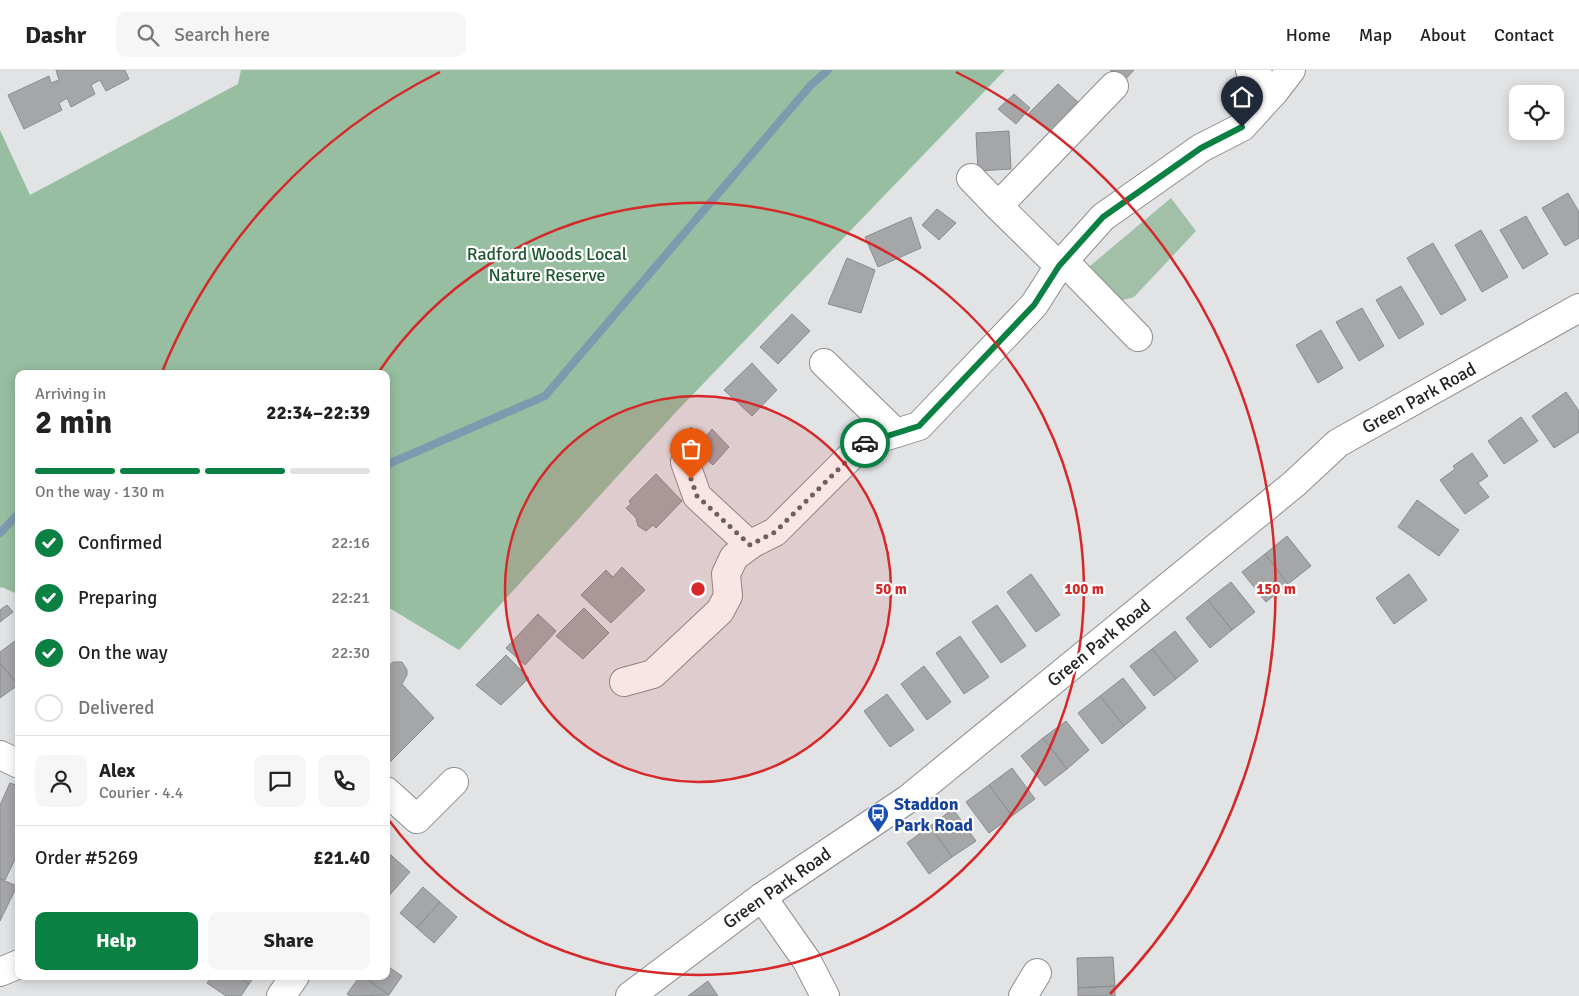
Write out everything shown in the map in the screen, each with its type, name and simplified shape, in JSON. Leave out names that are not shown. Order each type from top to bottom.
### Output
[{"type":"street","points":[[1250,70],[1274,92]]},
{"type":"street","points":[[624,682],[653,674],[720,611],[728,596],[726,574],[734,557],[750,545],[775,532],[864,443],[919,426],[1034,305],[1061,263],[1103,217],[1201,148],[1242,127],[1291,70]]},
{"type":"street","points":[[998,206],[1114,86]]},
{"type":"street","points":[[971,178],[998,206],[1138,337]]},
{"type":"street","name":"Green Park Road","points":[[630,996],[762,897],[908,799],[1294,484],[1338,442],[1579,308]]},
{"type":"street","points":[[824,362],[896,433]]},
{"type":"street","points":[[685,462],[697,496],[750,545]]},
{"type":"street","points":[[0,755],[15,762]]},
{"type":"street","points":[[390,795],[417,819],[454,782]]},
{"type":"street","points":[[762,897],[807,962],[824,996]]},
{"type":"street","points":[[0,972],[15,966]]},
{"type":"street","points":[[1023,996],[1037,973]]},
{"type":"street","points":[[282,996],[292,980]]},
{"type":"green space","name":"Radford Woods Local Nature Reserve","points":[[241,70],[1005,70],[676,412],[459,650],[390,608],[390,370],[15,370],[15,593],[2,587],[0,588],[0,130],[30,195],[238,84]]},
{"type":"green space","points":[[1171,198],[1196,231],[1134,297],[1120,301],[1090,266]]},
{"type":"building","points":[[56,70],[125,70],[129,79],[106,91],[100,80],[91,85],[95,94],[71,107],[67,98],[59,103],[62,110],[24,129],[8,95],[49,76],[51,83],[59,80]]},
{"type":"building","points":[[1110,70],[1134,70],[1123,82]]},
{"type":"building","points":[[1058,84],[1079,103],[1051,133],[1029,113]]},
{"type":"building","points":[[1014,94],[1030,108],[1016,124],[998,109]]},
{"type":"building","points":[[1009,131],[1011,169],[978,171],[976,133]]},
{"type":"building","points":[[1568,193],[1579,212],[1579,238],[1565,246],[1542,208]]},
{"type":"building","points":[[937,209],[956,223],[939,240],[922,225]]},
{"type":"building","points":[[1526,216],[1548,254],[1523,269],[1500,230]]},
{"type":"building","points":[[911,217],[921,248],[878,267],[865,237]]},
{"type":"building","points":[[1481,230],[1508,277],[1482,292],[1455,245]]},
{"type":"building","points":[[1433,243],[1466,300],[1441,315],[1407,258]]},
{"type":"building","points":[[847,258],[875,270],[861,313],[828,304]]},
{"type":"building","points":[[1401,286],[1424,324],[1399,339],[1376,300]]},
{"type":"building","points":[[1362,308],[1384,346],[1359,361],[1336,322]]},
{"type":"building","points":[[792,314],[810,331],[778,364],[760,347]]},
{"type":"building","points":[[1321,330],[1343,368],[1318,383],[1296,345]]},
{"type":"building","points":[[752,363],[777,390],[752,416],[724,390]]},
{"type":"building","points":[[1566,392],[1579,411],[1579,432],[1554,448],[1532,416]]},
{"type":"building","points":[[1521,417],[1538,441],[1504,464],[1488,441]]},
{"type":"building","points":[[691,427],[704,439],[712,429],[729,447],[713,465],[682,438]]},
{"type":"building","points":[[1472,453],[1488,476],[1478,483],[1489,497],[1465,514],[1440,480],[1455,469],[1453,466]]},
{"type":"building","points":[[656,474],[682,501],[656,528],[653,525],[646,531],[638,526],[636,518],[626,508],[631,504],[629,501]]},
{"type":"building","points":[[1417,500],[1459,530],[1439,556],[1398,527]]},
{"type":"building","points":[[1287,536],[1311,566],[1288,584],[1265,554]]},
{"type":"building","points":[[1265,554],[1288,584],[1266,602],[1242,572]]},
{"type":"building","points":[[622,567],[645,590],[611,623],[581,595],[606,570],[613,577]]},
{"type":"building","points":[[1031,574],[1060,615],[1036,632],[1007,592]]},
{"type":"building","points":[[1409,574],[1427,600],[1394,624],[1376,598]]},
{"type":"building","points":[[1231,582],[1255,612],[1232,630],[1208,600]]},
{"type":"building","points":[[1208,600],[1232,630],[1210,648],[1186,618]]},
{"type":"building","points":[[7,605],[13,612],[0,622],[0,610]]},
{"type":"building","points":[[997,605],[1026,646],[1001,663],[972,622]]},
{"type":"building","points":[[584,608],[609,633],[583,659],[556,636]]},
{"type":"building","points":[[538,614],[556,631],[525,665],[506,648]]},
{"type":"building","points":[[1175,631],[1198,661],[1176,679],[1152,649]]},
{"type":"building","points":[[960,636],[989,677],[964,694],[936,653]]},
{"type":"building","points":[[15,641],[15,681],[0,663],[0,652]]},
{"type":"building","points":[[1152,649],[1176,679],[1154,696],[1130,666]]},
{"type":"building","points":[[506,655],[529,678],[501,705],[476,685]]},
{"type":"building","points":[[393,662],[402,662],[407,670],[407,675],[402,684],[434,718],[390,762],[390,665]]},
{"type":"building","points":[[0,663],[15,681],[15,687],[0,698]]},
{"type":"building","points":[[924,666],[951,702],[927,720],[901,684]]},
{"type":"building","points":[[1123,678],[1146,708],[1124,726],[1100,696]]},
{"type":"building","points":[[887,694],[914,730],[890,747],[864,711]]},
{"type":"building","points":[[1100,696],[1124,726],[1102,744],[1078,713]]},
{"type":"building","points":[[1066,721],[1089,750],[1067,769],[1043,738]]},
{"type":"building","points":[[1043,738],[1067,769],[1045,786],[1021,756]]},
{"type":"building","points":[[1012,768],[1035,799],[1012,816],[989,785]]},
{"type":"building","points":[[10,783],[15,785],[15,859],[5,880],[0,879],[0,805]]},
{"type":"building","points":[[989,785],[1012,816],[989,833],[966,802]]},
{"type":"building","points":[[953,809],[976,841],[952,857],[930,826]]},
{"type":"building","points":[[930,826],[952,857],[929,874],[907,843]]},
{"type":"building","points":[[393,857],[410,872],[390,895],[390,860]]},
{"type":"building","points":[[0,879],[15,885],[15,890],[0,921]]},
{"type":"building","points":[[423,887],[440,902],[417,928],[400,913]]},
{"type":"building","points":[[440,902],[457,917],[434,943],[417,928]]},
{"type":"building","points":[[1113,957],[1115,986],[1078,988],[1077,958]]},
{"type":"building","points":[[390,968],[402,976],[389,995],[368,980],[390,980]]},
{"type":"building","points":[[209,980],[244,980],[249,984],[241,996],[226,996],[207,983]]},
{"type":"building","points":[[244,980],[252,980],[249,984]]},
{"type":"building","points":[[357,980],[368,980],[389,995],[350,996],[347,994]]},
{"type":"building","points":[[708,981],[718,996],[688,996]]},
{"type":"building","points":[[1115,986],[1115,996],[1078,996],[1078,988]]},
{"type":"waterway","points":[[390,463],[545,396],[810,86],[828,70]]},
{"type":"waterway","points":[[0,533],[15,517]]},
{"type":"way so far","points":[[691,479],[697,496],[750,545],[775,532],[865,443]]},
{"type":"place","name":"Staddon Park Road","points":[[878,833]]},
{"type":"route","points":[[865,443],[919,426],[1034,305],[1059,266],[1103,217],[1144,186],[1201,148],[1242,127]]}]
